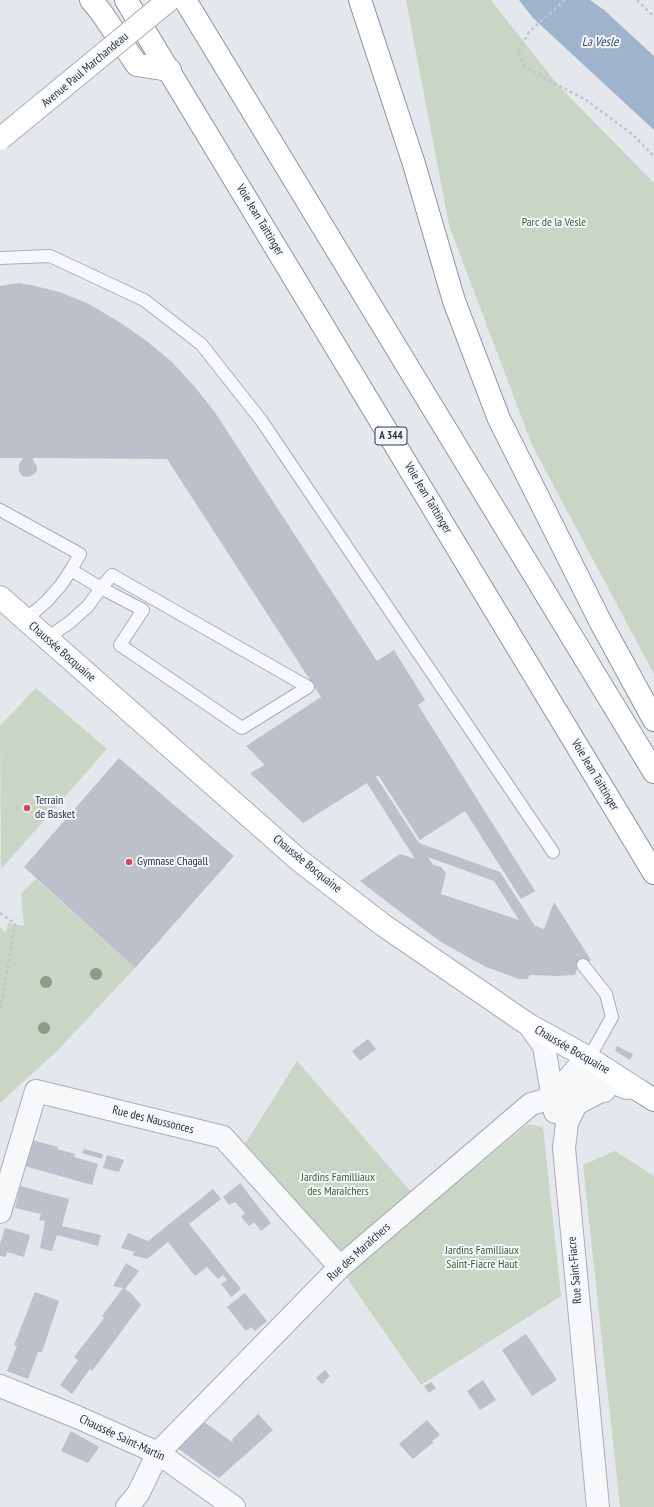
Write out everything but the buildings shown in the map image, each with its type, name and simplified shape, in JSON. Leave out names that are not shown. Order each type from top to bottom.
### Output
[{"type":"main road","points":[[91,0],[138,65],[170,70]]},
{"type":"main road","name":"Voie Jean Taittinger","points":[[126,0],[170,70],[654,873]]},
{"type":"main road","name":"Avenue Paul Marchandeau","points":[[0,139],[169,0]]},
{"type":"main road","points":[[185,0],[654,772]]},
{"type":"main road","points":[[360,0],[414,164],[454,301],[499,419],[600,623],[654,720]]},
{"type":"main road","name":"Chaussée Bocquaine","points":[[0,597],[300,861],[383,925],[529,1025],[587,1057],[648,1096]]},
{"type":"street","points":[[529,1025],[544,1046],[552,1098],[564,1148]]},
{"type":"street","points":[[552,1098],[587,1057]]},
{"type":"street","name":"Rue des Maraîchers","points":[[127,1507],[138,1494],[158,1453],[340,1267],[531,1104],[552,1098],[600,1078],[648,1096]]},
{"type":"street","name":"Rue des Naussonces","points":[[0,1212],[36,1091],[222,1137],[340,1267]]},
{"type":"street","name":"Rue Saint-Fiacre","points":[[598,1507],[564,1148],[568,1123],[576,1104],[601,1091],[648,1096]]},
{"type":"street","name":"Chaussée Saint-Martin","points":[[0,1386],[77,1417],[158,1453],[234,1507]]},
{"type":"lane","points":[[0,258],[50,256],[144,300],[201,344],[260,420],[553,852]]},
{"type":"lane","points":[[0,510],[80,554],[61,585],[26,619]]},
{"type":"lane","points":[[47,638],[69,623],[88,606],[101,588],[112,575],[308,687],[242,728],[120,645],[143,610],[101,588],[70,570]]},
{"type":"lane","points":[[584,965],[606,994],[612,1017],[594,1049],[587,1057]]},
{"type":"path","points":[[565,0],[529,32],[518,52],[524,64],[532,71],[586,100],[632,134],[654,156]]},
{"type":"path","points":[[637,0],[654,17]]},
{"type":"path","points":[[0,913],[15,924],[0,1012]]},
{"type":"green space","name":"Parc de la Vesle","points":[[406,0],[491,0],[557,84],[654,183],[654,674],[532,445],[449,225]]},
{"type":"green space","name":"Terrain de Basket","points":[[36,688],[107,749],[1,869],[0,726]]},
{"type":"green space","points":[[36,879],[135,968],[57,1051],[0,1103],[0,927],[6,933],[8,923],[24,926],[21,894]]},
{"type":"green space","name":"Jardins Familliaux des Maraîchers","points":[[297,1061],[413,1194],[334,1260],[245,1144]]},
{"type":"green space","name":"Jardins Familliaux Saint-Fiacre Haut","points":[[528,1124],[543,1127],[561,1296],[421,1385],[345,1275]]},
{"type":"green space","points":[[615,1151],[654,1176],[654,1507],[620,1507],[583,1165]]},
{"type":"water","name":"La Vesle","points":[[519,0],[590,0],[604,10],[654,56],[654,130],[533,18]]},
{"type":"place","name":"Terrain de Basket","points":[[27,808]]},
{"type":"place","name":"Gymnase Chagall","points":[[129,862]]}]
